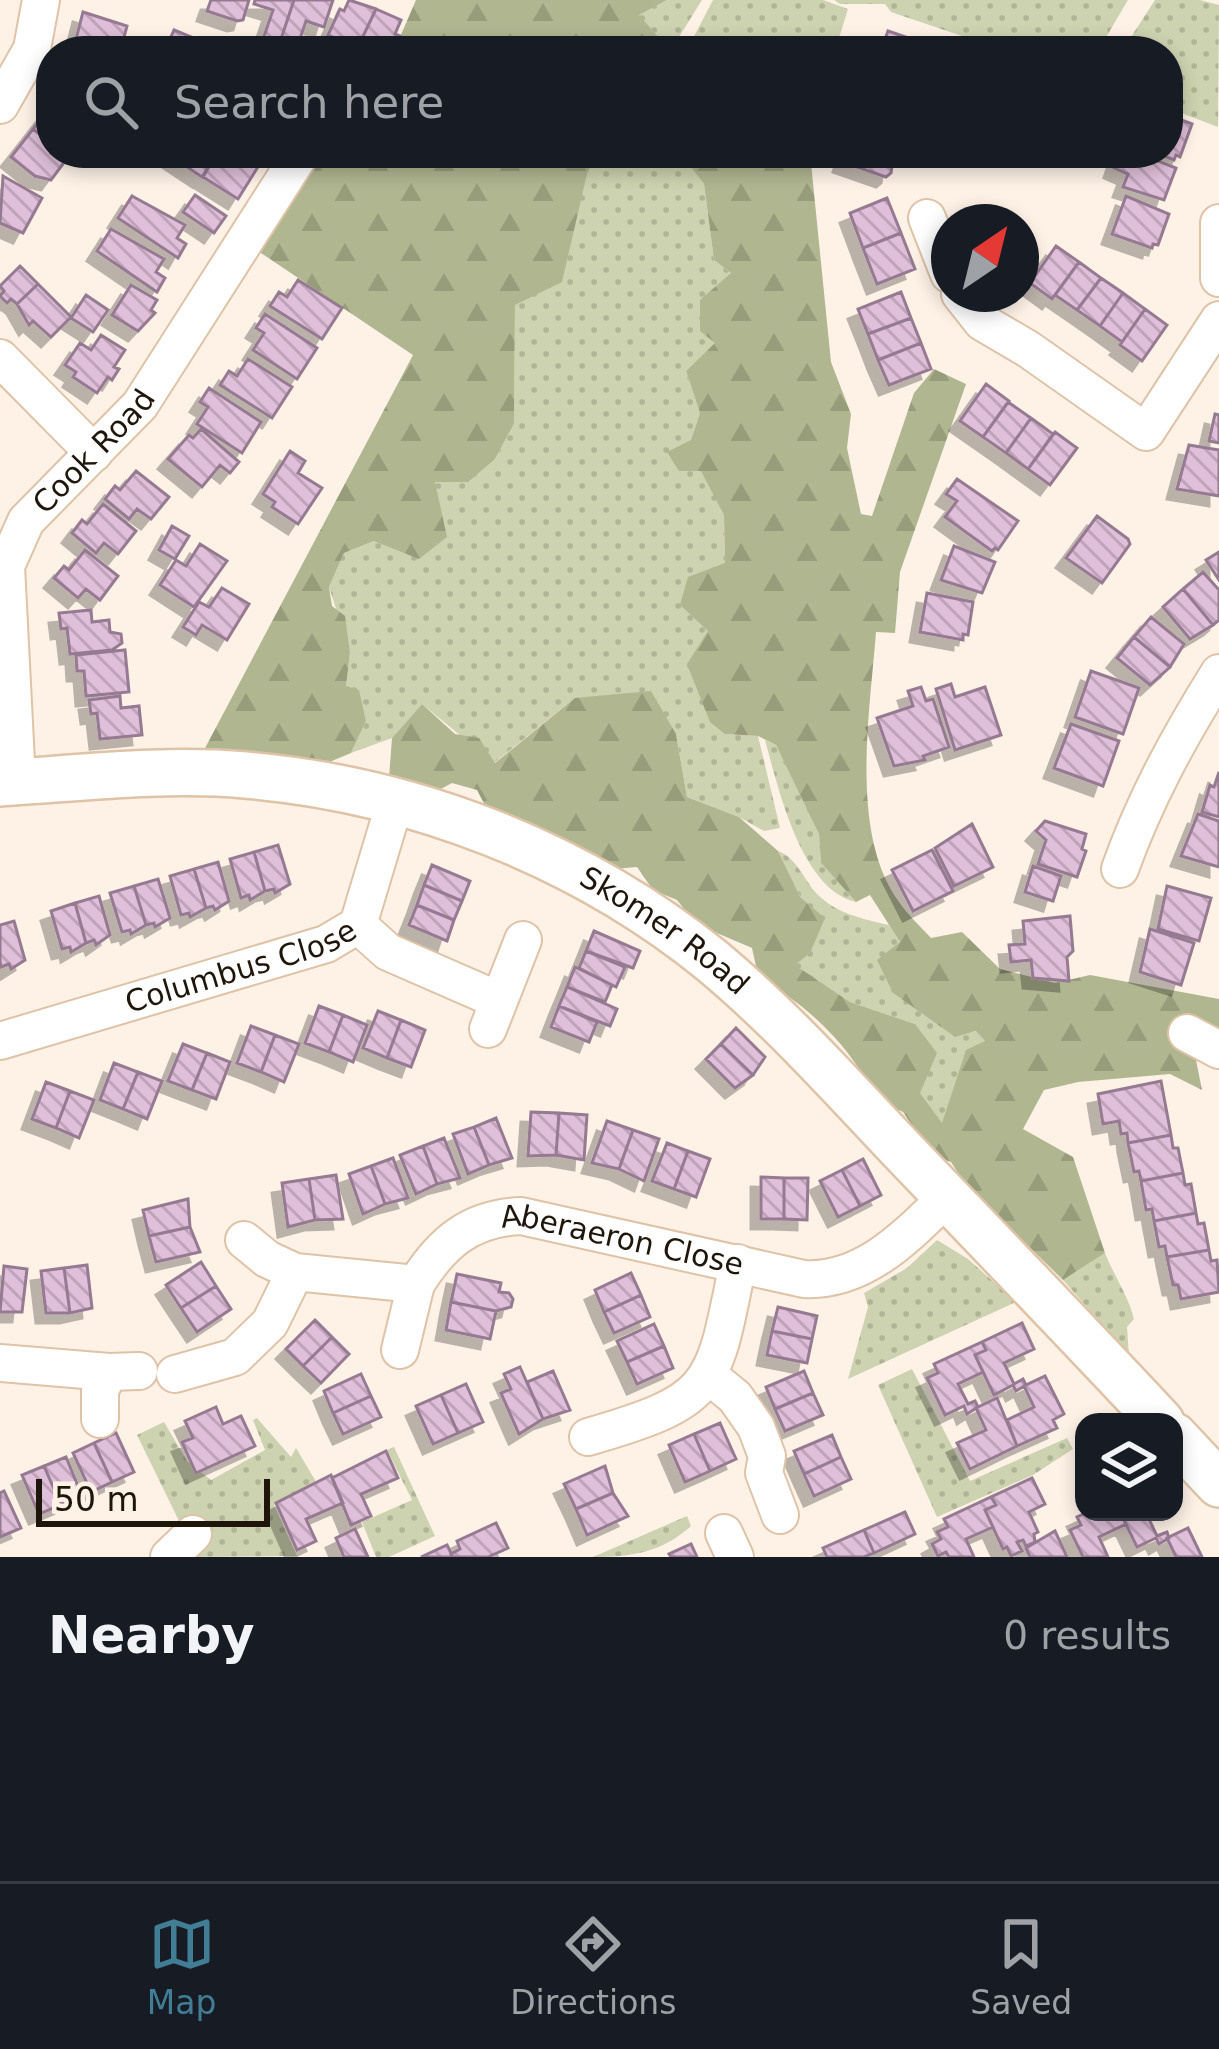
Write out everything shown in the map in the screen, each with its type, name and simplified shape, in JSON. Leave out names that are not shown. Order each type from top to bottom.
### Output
[{"type":"street","points":[[0,105],[32,49],[41,0]]},
{"type":"street","name":"Cook Road","points":[[9,783],[6,566],[26,521],[140,405],[291,168]]},
{"type":"street","points":[[927,218],[931,228]]},
{"type":"street","points":[[1219,223],[1219,278]]},
{"type":"street","points":[[974,312],[982,322],[1146,433],[1219,320]]},
{"type":"street","points":[[0,358],[94,453]]},
{"type":"street","points":[[1120,869],[1173,746],[1219,673]]},
{"type":"street","name":"Skomer Road","points":[[9,783],[152,775],[243,775],[297,781],[447,817],[532,850],[612,891],[677,935],[779,1022],[1152,1413]]},
{"type":"street","name":"Columbus Close","points":[[0,1041],[326,944],[358,926],[395,802]]},
{"type":"street","points":[[358,926],[388,952],[493,1015],[523,940]]},
{"type":"street","name":"Aberaeron Close","points":[[416,1284],[445,1244],[499,1217],[546,1220],[804,1279],[839,1278],[881,1256],[947,1197]]},
{"type":"street","points":[[244,1240],[267,1259],[295,1272],[416,1284],[400,1350]]},
{"type":"street","points":[[588,1437],[689,1399],[709,1375],[718,1353],[738,1264]]},
{"type":"street","points":[[0,1363],[141,1372],[235,1357],[270,1323],[295,1272]]},
{"type":"street","points":[[100,1419],[100,1390],[141,1372]]},
{"type":"street","points":[[709,1375],[735,1397],[756,1427],[767,1456],[764,1473],[780,1515]]},
{"type":"street","points":[[1183,1446],[1219,1484]]},
{"type":"green space","points":[[416,0],[667,0],[639,15],[658,36],[400,36]]},
{"type":"green space","points":[[667,0],[702,0],[680,36],[657,36],[638,15]]},
{"type":"green space","points":[[713,0],[823,0],[848,9],[840,36],[694,36]]},
{"type":"green space","points":[[834,0],[1128,0],[1107,36],[962,36],[891,12],[885,4]]},
{"type":"green space","points":[[1155,0],[1219,5],[1218,127],[1183,114],[1183,36],[1132,36]]},
{"type":"green space","points":[[311,168],[590,168],[562,282],[515,305],[514,424],[495,459],[468,482],[435,482],[447,537],[419,559],[374,541],[344,553],[329,587],[332,606],[345,616],[350,653],[346,686],[359,690],[366,721],[351,753],[327,763],[204,750],[413,355],[258,251]]},
{"type":"green space","points":[[590,168],[693,168],[704,184],[714,260],[731,273],[716,343],[686,371],[700,413],[691,441],[724,515],[725,563],[708,631],[725,734],[758,736],[780,828],[764,831],[687,797],[676,734],[575,698],[494,763],[422,704],[392,738],[351,753],[366,721],[346,686],[350,652],[329,587],[344,553],[374,541],[434,481],[495,459],[514,424],[515,305]]},
{"type":"green space","points":[[692,168],[812,168],[831,362],[851,414],[847,448],[861,514],[872,516],[914,393],[934,369],[966,384],[900,572],[895,633],[876,632],[867,735],[868,808],[883,874],[903,907],[931,938],[962,932],[1000,969],[1055,983],[1090,975],[1219,999],[1219,1046],[1192,1040],[1202,1090],[1170,1074],[1078,1082],[1044,1090],[1023,1129],[1073,1157],[1105,1253],[1063,1280],[1002,1220],[984,1213],[951,1162],[933,1156],[903,1112],[874,1099],[856,1064],[827,1029],[793,1000],[759,980],[752,948],[696,924],[677,900],[653,890],[637,867],[590,871],[492,819],[477,790],[452,783],[439,790],[389,778],[392,738],[422,704],[455,734],[479,738],[495,763],[575,698],[651,691],[676,734],[687,797],[739,817],[778,851],[801,898],[825,918],[810,953],[795,965],[850,1002],[915,1024],[937,1053],[920,1093],[942,1123],[966,1050],[985,1041],[976,1031],[955,1037],[893,993],[877,960],[900,942],[870,895],[856,902],[821,863],[819,834],[776,745],[758,736],[725,734],[710,722],[687,664],[708,631],[680,605],[688,577],[725,563],[724,515],[701,471],[679,471],[667,452],[691,440],[700,413],[686,371],[715,343],[700,331],[700,300],[731,273],[714,260],[704,184]]},
{"type":"green space","points":[[765,740],[776,745],[807,806],[819,834],[821,863],[856,902],[837,894],[806,858],[785,809]]},
{"type":"green space","points":[[778,851],[833,906],[889,925],[900,942],[893,993],[954,1036],[977,1031],[986,1041],[956,1081],[942,1125],[920,1093],[915,1024],[850,1002],[794,965],[801,898]]},
{"type":"green space","points":[[937,1240],[968,1259],[1016,1302],[848,1379],[868,1307],[864,1293],[907,1268]]},
{"type":"green space","points":[[1105,1253],[1134,1319],[1127,1327],[1129,1355],[1063,1280]]},
{"type":"green space","points":[[912,1369],[970,1481],[1067,1438],[1073,1449],[1033,1475],[937,1517],[878,1385]]},
{"type":"green space","points":[[257,1418],[291,1457],[296,1448],[318,1485],[274,1505],[297,1556],[192,1557],[137,1435],[164,1422],[187,1461],[211,1480],[265,1450],[253,1420]]},
{"type":"green space","points":[[394,1447],[435,1536],[389,1557],[376,1557],[362,1522],[412,1500],[387,1450]]},
{"type":"green space","points":[[687,1516],[691,1526],[657,1548],[593,1557]]},
{"type":"building","points":[[211,0],[249,0],[243,20],[237,21],[207,11]]},
{"type":"building","points":[[255,0],[294,0],[282,36],[264,36],[273,10],[254,4]]},
{"type":"building","points":[[294,0],[333,0],[324,27],[306,21],[301,36],[282,36]]},
{"type":"building","points":[[349,0],[376,9],[363,36],[328,35],[340,9],[344,11]]},
{"type":"building","points":[[376,9],[401,20],[395,34],[400,36],[363,36]]},
{"type":"building","points":[[83,12],[127,26],[124,36],[77,36]]},
{"type":"building","points":[[1183,121],[1192,124],[1183,149]]},
{"type":"building","points":[[33,129],[36,168],[60,168],[51,180],[35,176],[11,157]]},
{"type":"building","points":[[208,168],[257,168],[238,199],[203,177]]},
{"type":"building","points":[[860,168],[892,168],[886,177]]},
{"type":"building","points":[[1114,168],[1176,168],[1164,200],[1123,187],[1128,174]]},
{"type":"building","points":[[3,176],[42,198],[23,233],[0,223]]},
{"type":"building","points":[[195,195],[226,216],[214,233],[183,212]]},
{"type":"building","points":[[132,196],[185,225],[177,238],[186,244],[178,258],[118,218]]},
{"type":"building","points":[[1126,196],[1169,214],[1158,245],[1152,248],[1112,234]]},
{"type":"building","points":[[887,198],[901,233],[863,248],[850,213]]},
{"type":"building","points":[[111,229],[164,259],[156,272],[165,278],[157,292],[97,251]]},
{"type":"building","points":[[901,233],[915,269],[877,284],[863,248]]},
{"type":"building","points":[[1056,246],[1079,262],[1052,299],[1039,290],[1039,270]]},
{"type":"building","points":[[1079,262],[1101,278],[1077,310],[1055,295]]},
{"type":"building","points":[[20,266],[38,284],[17,304],[11,299],[7,303],[0,296],[4,291],[0,286]]},
{"type":"building","points":[[1101,278],[1123,293],[1100,326],[1077,310]]},
{"type":"building","points":[[298,280],[342,308],[322,339],[270,306],[279,292],[287,297]]},
{"type":"building","points":[[38,284],[71,317],[51,337],[33,321],[29,325],[17,304]]},
{"type":"building","points":[[131,285],[157,300],[151,310],[155,313],[138,331],[112,315]]},
{"type":"building","points":[[901,292],[911,318],[868,334],[858,309]]},
{"type":"building","points":[[1123,293],[1145,309],[1122,342],[1100,326]]},
{"type":"building","points":[[86,295],[108,310],[93,332],[71,318]]},
{"type":"building","points":[[1145,309],[1167,325],[1142,361],[1120,345]]},
{"type":"building","points":[[265,314],[317,348],[297,379],[253,350],[264,333],[256,328]]},
{"type":"building","points":[[911,318],[921,343],[878,360],[868,334]]},
{"type":"building","points":[[101,335],[125,350],[112,380],[108,377],[97,393],[73,377],[76,372],[65,365],[80,343],[91,350]]},
{"type":"building","points":[[921,343],[931,369],[889,385],[878,360]]},
{"type":"building","points":[[248,359],[292,387],[272,418],[220,385],[229,371],[237,376]]},
{"type":"building","points":[[986,384],[1009,401],[983,437],[960,421]]},
{"type":"building","points":[[209,388],[261,422],[242,453],[197,424],[208,407],[200,402]]},
{"type":"building","points":[[1008,402],[1031,418],[1006,453],[983,437]]},
{"type":"building","points":[[1215,414],[1219,415],[1219,443],[1209,441]]},
{"type":"building","points":[[1031,418],[1053,434],[1028,469],[1006,453]]},
{"type":"building","points":[[201,429],[239,462],[230,473],[220,465],[202,487],[168,459],[189,435],[193,438]]},
{"type":"building","points":[[1055,432],[1077,448],[1050,485],[1028,469]]},
{"type":"building","points":[[1189,445],[1219,450],[1219,496],[1177,489]]},
{"type":"building","points":[[290,451],[305,461],[298,473],[322,488],[298,524],[272,507],[275,502],[263,494]]},
{"type":"building","points":[[136,471],[169,497],[151,519],[137,509],[129,519],[105,499]]},
{"type":"building","points":[[957,479],[1018,521],[998,550],[992,551],[945,517],[957,501],[946,494]]},
{"type":"building","points":[[103,504],[136,531],[118,554],[104,543],[96,553],[72,533],[82,520],[87,524]]},
{"type":"building","points":[[1097,516],[1130,544],[1102,583],[1066,558]]},
{"type":"building","points":[[172,526],[189,536],[175,559],[159,550]]},
{"type":"building","points":[[200,544],[227,561],[194,607],[160,585],[176,560],[186,566]]},
{"type":"building","points":[[954,546],[995,562],[982,593],[941,580]]},
{"type":"building","points":[[85,550],[118,576],[100,600],[86,589],[78,598],[54,578],[64,566],[69,570]]},
{"type":"building","points":[[1219,552],[1219,580],[1206,560]]},
{"type":"building","points":[[1203,572],[1219,590],[1219,620],[1213,625],[1183,589]]},
{"type":"building","points":[[222,588],[249,604],[227,640],[202,625],[196,635],[183,627],[199,602],[209,607]]},
{"type":"building","points":[[1183,589],[1213,625],[1190,639],[1163,607]]},
{"type":"building","points":[[927,593],[973,602],[963,640],[920,632]]},
{"type":"building","points":[[91,610],[92,622],[109,620],[110,632],[121,634],[122,643],[112,650],[70,654],[67,628],[61,629],[59,613]]},
{"type":"building","points":[[1151,617],[1184,644],[1170,667],[1134,637]]},
{"type":"building","points":[[1134,637],[1170,667],[1150,685],[1117,658]]},
{"type":"building","points":[[125,650],[129,692],[86,696],[84,671],[77,671],[76,655]]},
{"type":"building","points":[[1091,671],[1139,688],[1123,734],[1075,717]]},
{"type":"building","points":[[951,684],[955,697],[985,687],[1001,735],[955,750],[936,689]]},
{"type":"building","points":[[921,687],[926,701],[933,699],[949,747],[923,756],[925,760],[894,766],[877,718],[913,706],[908,691]]},
{"type":"building","points":[[120,696],[121,708],[139,706],[142,735],[100,739],[97,713],[91,714],[89,700]]},
{"type":"building","points":[[1071,724],[1119,741],[1103,786],[1054,768]]},
{"type":"building","points":[[1219,772],[1219,817],[1202,812]]},
{"type":"building","points":[[1198,814],[1219,821],[1219,867],[1181,856]]},
{"type":"building","points":[[1045,821],[1086,834],[1077,877],[1038,864],[1046,840],[1036,831]]},
{"type":"building","points":[[972,824],[993,867],[954,886],[935,848]]},
{"type":"building","points":[[278,845],[290,884],[275,893],[274,889],[265,891],[254,852]]},
{"type":"building","points":[[932,850],[953,891],[913,911],[892,870]]},
{"type":"building","points":[[254,852],[265,891],[250,900],[249,895],[241,898],[230,859]]},
{"type":"building","points":[[218,862],[229,901],[215,910],[206,908],[194,869]]},
{"type":"building","points":[[432,865],[470,881],[462,901],[424,885]]},
{"type":"building","points":[[1033,866],[1061,876],[1053,901],[1025,892]]},
{"type":"building","points":[[194,869],[206,908],[190,917],[189,913],[181,915],[170,876]]},
{"type":"building","points":[[158,879],[170,918],[155,927],[154,923],[146,925],[134,886]]},
{"type":"building","points":[[424,885],[462,901],[454,920],[417,905]]},
{"type":"building","points":[[134,886],[146,925],[131,934],[130,930],[122,932],[110,893]]},
{"type":"building","points":[[1167,886],[1211,898],[1199,941],[1158,929]]},
{"type":"building","points":[[99,896],[110,935],[96,945],[94,940],[86,943],[75,903]]},
{"type":"building","points":[[75,903],[86,943],[71,952],[70,947],[62,949],[51,911]]},
{"type":"building","points":[[417,905],[454,920],[447,941],[409,925]]},
{"type":"building","points":[[1070,916],[1069,981],[1033,978],[1031,960],[1011,962],[1009,945],[1025,944],[1023,921]]},
{"type":"building","points":[[14,921],[25,960],[11,969],[9,964],[1,967],[0,925]]},
{"type":"building","points":[[1150,929],[1194,943],[1181,985],[1140,972]]},
{"type":"building","points":[[594,931],[640,951],[633,968],[586,951]]},
{"type":"building","points":[[586,951],[625,967],[616,987],[579,968]]},
{"type":"building","points":[[575,967],[612,985],[605,1002],[567,987]]},
{"type":"building","points":[[567,987],[617,1009],[610,1026],[559,1006]]},
{"type":"building","points":[[319,1006],[343,1015],[329,1052],[305,1043]]},
{"type":"building","points":[[559,1006],[597,1022],[589,1042],[551,1027]]},
{"type":"building","points":[[378,1011],[401,1020],[387,1058],[363,1048]]},
{"type":"building","points":[[343,1015],[367,1025],[353,1062],[329,1052]]},
{"type":"building","points":[[401,1020],[425,1030],[411,1067],[387,1058]]},
{"type":"building","points":[[251,1026],[275,1035],[261,1072],[237,1063]]},
{"type":"building","points":[[736,1028],[765,1057],[753,1075],[721,1044]]},
{"type":"building","points":[[275,1035],[299,1044],[284,1082],[261,1072]]},
{"type":"building","points":[[183,1044],[207,1053],[192,1090],[168,1081]]},
{"type":"building","points":[[721,1044],[753,1075],[735,1088],[706,1059]]},
{"type":"building","points":[[207,1053],[230,1062],[216,1099],[192,1090]]},
{"type":"building","points":[[114,1063],[138,1072],[123,1109],[100,1100]]},
{"type":"building","points":[[138,1072],[162,1081],[147,1119],[123,1109]]},
{"type":"building","points":[[1161,1081],[1171,1135],[1128,1143],[1119,1121],[1103,1124],[1098,1094]]},
{"type":"building","points":[[46,1082],[70,1091],[56,1128],[32,1119]]},
{"type":"building","points":[[70,1091],[94,1100],[79,1138],[56,1128]]},
{"type":"building","points":[[531,1112],[559,1113],[556,1155],[528,1156]]},
{"type":"building","points":[[559,1113],[587,1115],[584,1160],[556,1155]]},
{"type":"building","points":[[496,1118],[512,1158],[489,1165],[474,1127]]},
{"type":"building","points":[[607,1121],[633,1130],[619,1169],[592,1163]]},
{"type":"building","points":[[474,1127],[489,1165],[468,1174],[453,1134]]},
{"type":"building","points":[[633,1130],[659,1139],[644,1181],[619,1169]]},
{"type":"building","points":[[1171,1135],[1183,1173],[1141,1181],[1139,1171],[1134,1172],[1128,1143]]},
{"type":"building","points":[[444,1138],[460,1178],[437,1184],[423,1146]]},
{"type":"building","points":[[667,1143],[688,1151],[674,1189],[652,1181]]},
{"type":"building","points":[[423,1146],[437,1184],[416,1194],[400,1155]]},
{"type":"building","points":[[688,1151],[710,1159],[696,1197],[674,1189]]},
{"type":"building","points":[[393,1158],[408,1198],[385,1204],[371,1166]]},
{"type":"building","points":[[863,1159],[881,1195],[860,1206],[842,1170]]},
{"type":"building","points":[[371,1166],[385,1204],[363,1214],[349,1174]]},
{"type":"building","points":[[842,1170],[860,1206],[838,1217],[820,1181]]},
{"type":"building","points":[[1183,1173],[1185,1185],[1191,1184],[1196,1213],[1154,1221],[1152,1209],[1146,1210],[1141,1181]]},
{"type":"building","points":[[336,1175],[343,1219],[315,1220],[309,1179]]},
{"type":"building","points":[[761,1177],[784,1178],[784,1219],[761,1219]]},
{"type":"building","points":[[784,1178],[808,1178],[807,1220],[784,1219]]},
{"type":"building","points":[[309,1179],[315,1220],[288,1227],[282,1183]]},
{"type":"building","points":[[188,1199],[190,1227],[149,1236],[143,1210]]},
{"type":"building","points":[[1196,1213],[1198,1224],[1204,1223],[1209,1250],[1167,1257],[1165,1246],[1159,1247],[1154,1221]]},
{"type":"building","points":[[190,1227],[200,1252],[156,1262],[149,1236]]},
{"type":"building","points":[[1209,1250],[1211,1261],[1217,1260],[1219,1292],[1181,1299],[1167,1257]]},
{"type":"building","points":[[201,1262],[216,1286],[181,1308],[166,1285]]},
{"type":"building","points":[[87,1265],[92,1308],[70,1313],[64,1268]]},
{"type":"building","points":[[4,1266],[27,1269],[22,1312],[0,1312]]},
{"type":"building","points":[[64,1268],[70,1313],[46,1313],[41,1271]]},
{"type":"building","points":[[631,1273],[641,1295],[604,1312],[595,1290]]},
{"type":"building","points":[[457,1274],[501,1283],[499,1292],[509,1293],[511,1307],[496,1311],[451,1302]]},
{"type":"building","points":[[216,1286],[231,1309],[197,1332],[181,1308]]},
{"type":"building","points":[[641,1295],[650,1317],[614,1333],[604,1312]]},
{"type":"building","points":[[451,1302],[496,1311],[490,1339],[446,1330]]},
{"type":"building","points":[[778,1307],[817,1316],[812,1339],[772,1331]]},
{"type":"building","points":[[315,1320],[332,1337],[303,1366],[286,1349]]},
{"type":"building","points":[[1022,1323],[1034,1349],[1004,1363],[1014,1384],[1023,1379],[1026,1385],[1016,1391],[1013,1385],[994,1395],[975,1355],[986,1350],[982,1342]]},
{"type":"building","points":[[654,1324],[664,1346],[627,1362],[617,1341]]},
{"type":"building","points":[[772,1331],[812,1339],[807,1363],[767,1355]]},
{"type":"building","points":[[332,1337],[349,1354],[321,1383],[303,1366]]},
{"type":"building","points":[[982,1342],[986,1350],[975,1355],[983,1372],[958,1384],[968,1404],[975,1401],[978,1407],[967,1414],[964,1406],[945,1415],[927,1378],[938,1373],[934,1364]]},
{"type":"building","points":[[664,1346],[673,1368],[637,1384],[627,1362]]},
{"type":"building","points":[[520,1367],[543,1419],[519,1434],[501,1393],[511,1389],[504,1374]]},
{"type":"building","points":[[553,1371],[570,1410],[543,1419],[527,1382]]},
{"type":"building","points":[[804,1371],[813,1393],[775,1409],[766,1387]]},
{"type":"building","points":[[361,1374],[371,1396],[333,1413],[324,1391]]},
{"type":"building","points":[[1045,1376],[1064,1414],[1053,1420],[1057,1428],[1017,1446],[1007,1420],[1034,1407],[1024,1386]]},
{"type":"building","points":[[466,1384],[483,1422],[458,1433],[441,1395]]},
{"type":"building","points":[[813,1393],[823,1415],[785,1431],[775,1409]]},
{"type":"building","points":[[441,1395],[458,1433],[433,1444],[416,1406]]},
{"type":"building","points":[[371,1396],[381,1417],[343,1434],[333,1413]]},
{"type":"building","points":[[997,1398],[1017,1446],[970,1469],[957,1443],[986,1430],[976,1408]]},
{"type":"building","points":[[216,1407],[223,1424],[241,1416],[255,1446],[196,1473],[182,1442],[193,1438],[185,1421]]},
{"type":"building","points":[[720,1423],[736,1459],[710,1471],[694,1434]]},
{"type":"building","points":[[116,1433],[134,1472],[112,1482],[94,1443]]},
{"type":"building","points":[[694,1434],[710,1471],[685,1482],[669,1445]]},
{"type":"building","points":[[832,1435],[841,1457],[804,1474],[794,1451]]},
{"type":"building","points":[[94,1443],[112,1482],[91,1492],[73,1453]]},
{"type":"building","points":[[386,1451],[398,1478],[361,1494],[371,1516],[351,1525],[332,1478]]},
{"type":"building","points":[[66,1457],[82,1496],[61,1505],[44,1466]]},
{"type":"building","points":[[841,1457],[851,1479],[814,1496],[804,1474]]},
{"type":"building","points":[[44,1466],[61,1505],[39,1514],[22,1475]]},
{"type":"building","points":[[605,1466],[613,1493],[576,1509],[564,1484]]},
{"type":"building","points":[[331,1475],[343,1503],[306,1519],[316,1541],[297,1550],[276,1503]]},
{"type":"building","points":[[1032,1478],[1045,1504],[1029,1512],[1038,1532],[1035,1542],[1026,1546],[1023,1540],[1017,1542],[1022,1551],[1011,1556],[985,1510],[996,1505],[991,1497]]},
{"type":"building","points":[[4,1491],[21,1528],[0,1537],[0,1493]]},
{"type":"building","points":[[613,1493],[628,1516],[587,1535],[576,1509]]},
{"type":"building","points":[[991,1497],[996,1505],[985,1510],[993,1527],[966,1539],[974,1557],[949,1557],[946,1552],[938,1556],[932,1544],[941,1539],[937,1532],[948,1527],[944,1519]]},
{"type":"building","points":[[905,1512],[915,1534],[874,1553],[864,1530]]},
{"type":"building","points":[[1079,1521],[1126,1524],[1099,1537],[1108,1557],[1083,1557],[1070,1530],[1081,1525]]},
{"type":"building","points":[[1124,1521],[1150,1521],[1157,1536],[1167,1532],[1169,1538],[1159,1544],[1156,1538],[1137,1547]]},
{"type":"building","points":[[496,1523],[508,1548],[488,1557],[453,1557],[460,1549],[457,1541]]},
{"type":"building","points":[[1188,1528],[1202,1557],[1176,1557],[1167,1538]]},
{"type":"building","points":[[355,1529],[368,1557],[344,1557],[336,1538]]},
{"type":"building","points":[[864,1530],[874,1553],[827,1557],[823,1548]]},
{"type":"building","points":[[1055,1531],[1067,1557],[1030,1557],[1026,1548]]},
{"type":"building","points":[[691,1544],[697,1557],[669,1554]]},
{"type":"building","points":[[447,1545],[453,1557],[421,1557]]}]
